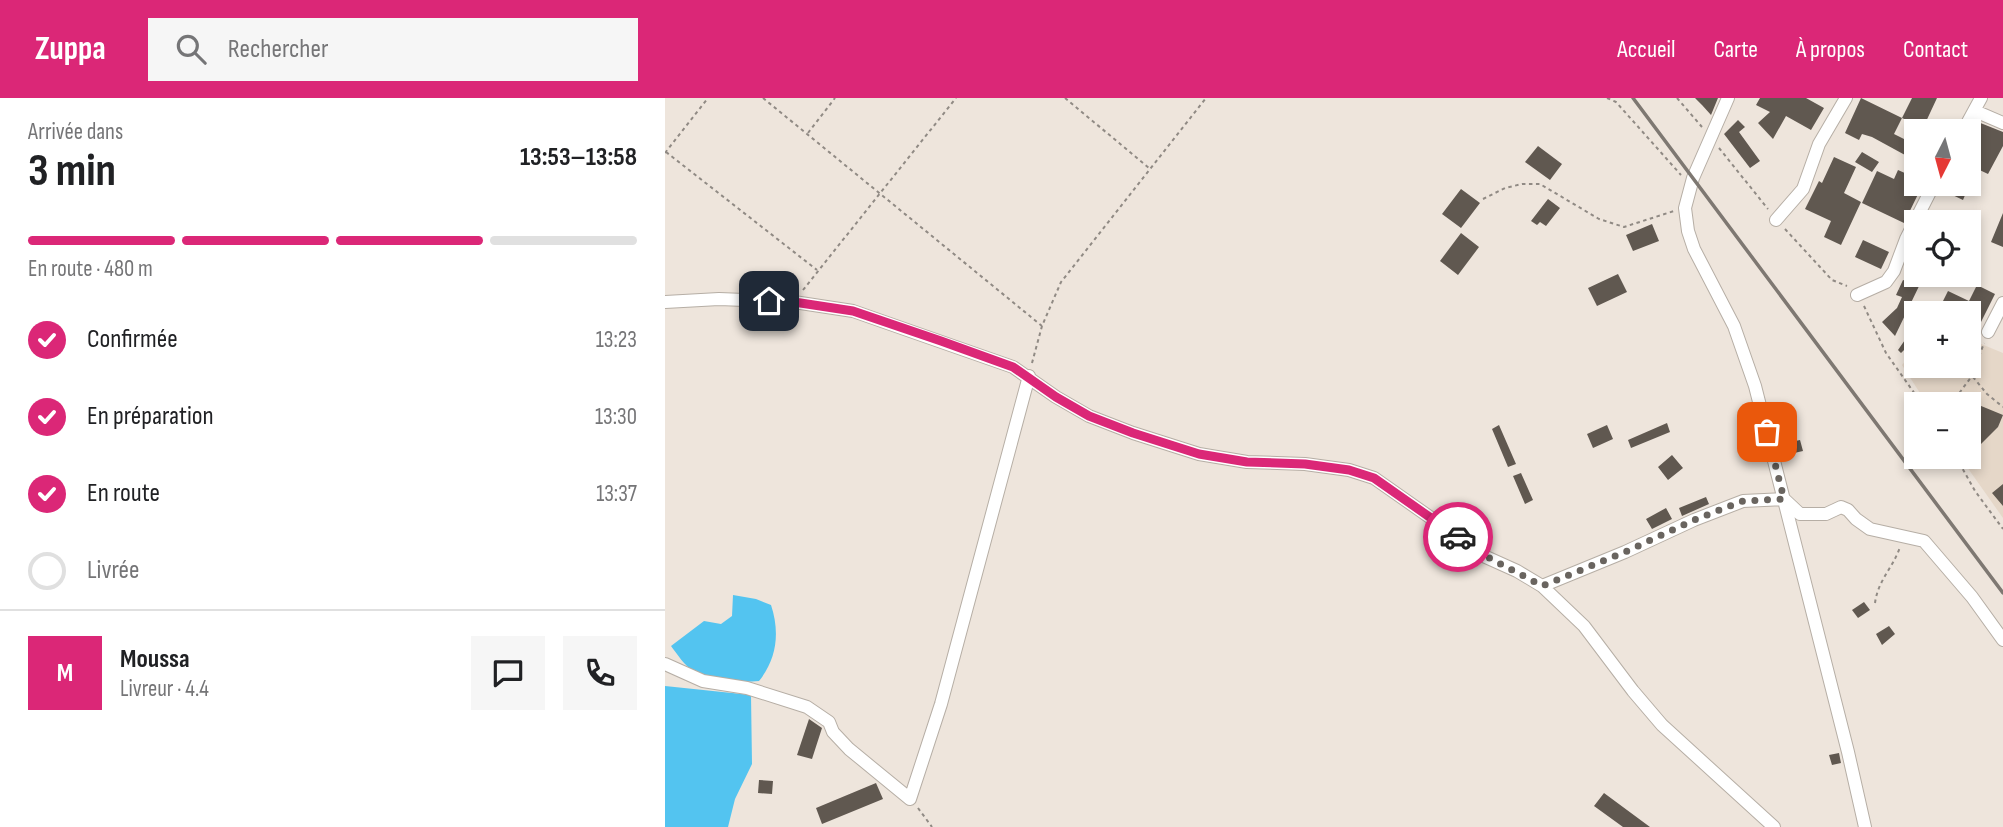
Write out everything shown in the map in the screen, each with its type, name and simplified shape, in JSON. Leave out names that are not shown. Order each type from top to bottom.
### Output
[{"type":"street","points":[[1728,98],[1691,186],[1685,208],[1688,231],[1694,249],[1734,326],[1755,386],[1865,827]]},
{"type":"street","points":[[1776,220],[1803,188],[1819,144],[1846,98]]},
{"type":"street","points":[[1970,119],[1981,98]]},
{"type":"street","points":[[1975,111],[2003,123]]},
{"type":"street","points":[[1857,295],[1886,282],[1894,271],[1906,239],[1928,196]]},
{"type":"street","points":[[665,302],[719,299],[794,302],[853,311],[1013,367],[1089,416],[1133,433],[1199,454],[1247,462],[1338,468],[1374,478],[1477,553],[1542,586],[1584,626],[1633,691],[1662,724],[1774,827]]},
{"type":"street","points":[[1988,332],[2003,303]]},
{"type":"street","points":[[665,664],[703,681],[747,688],[807,707],[829,722],[833,732],[849,749],[910,799],[941,704],[1029,376]]},
{"type":"street","points":[[1542,586],[1743,501],[1784,499],[1800,514],[1826,514],[1841,507],[1870,528],[1924,541],[1972,597],[2003,640]]},
{"type":"path","points":[[708,98],[665,152],[818,271]]},
{"type":"path","points":[[763,98],[1042,326]]},
{"type":"path","points":[[807,134],[835,98]]},
{"type":"path","points":[[794,302],[957,98]]},
{"type":"path","points":[[1065,98],[1150,169]]},
{"type":"path","points":[[1029,376],[1042,326],[1061,282],[1206,98]]},
{"type":"path","points":[[1607,98],[1616,102],[1691,186]]},
{"type":"path","points":[[1677,98],[1776,220],[1832,280],[1848,286],[1857,295],[1886,353],[1914,392]]},
{"type":"path","points":[[1483,199],[1505,188],[1540,184],[1599,219],[1624,227],[1685,208]]},
{"type":"path","points":[[1981,351],[1988,332]]},
{"type":"path","points":[[1974,378],[2003,407]]},
{"type":"path","points":[[1963,469],[2003,529]]},
{"type":"path","points":[[1875,603],[1876,592],[1884,573],[1896,559],[1904,536]]},
{"type":"path","points":[[910,799],[932,827]]},
{"type":"shaded area","points":[[1981,344],[2003,353],[2003,518],[1968,469],[1981,469],[1981,392],[1919,392],[1910,378],[1981,378]]},
{"type":"water","points":[[733,595],[771,605],[775,645],[770,664],[759,681],[725,680],[700,674],[687,666],[671,646],[704,621],[721,624],[732,616]]},
{"type":"water","points":[[665,686],[751,695],[752,764],[735,799],[728,827],[665,827]]},
{"type":"building","points":[[1695,98],[1718,98],[1711,115],[1702,105]]},
{"type":"building","points":[[1760,98],[1806,98],[1824,108],[1811,130],[1786,116],[1773,139],[1758,123],[1770,112],[1756,105]]},
{"type":"building","points":[[1861,98],[1902,118],[1894,134],[1904,139],[1904,154],[1872,137],[1862,134],[1859,140],[1845,133]]},
{"type":"building","points":[[1912,98],[1937,98],[1927,119],[1902,118]]},
{"type":"building","points":[[1738,120],[1745,127],[1739,132],[1760,161],[1750,168],[1724,134]]},
{"type":"building","points":[[1981,123],[2003,132],[2003,146],[1988,174],[1981,171]]},
{"type":"building","points":[[1538,146],[1562,164],[1550,180],[1525,162]]},
{"type":"building","points":[[1862,152],[1879,162],[1872,172],[1855,162]]},
{"type":"building","points":[[1834,157],[1856,167],[1844,193],[1861,202],[1841,245],[1824,237],[1831,221],[1805,209],[1819,181],[1822,183]]},
{"type":"building","points":[[1898,170],[1904,173],[1904,196],[1917,196],[1910,210],[1904,210],[1904,223],[1862,203],[1877,171],[1894,179]]},
{"type":"building","points":[[1461,189],[1480,203],[1461,228],[1442,214]]},
{"type":"building","points":[[1548,199],[1560,208],[1546,226],[1540,222],[1537,225],[1531,221]]},
{"type":"building","points":[[2003,213],[2003,247],[1991,242]]},
{"type":"building","points":[[1652,224],[1659,241],[1633,251],[1626,235]]},
{"type":"building","points":[[1461,233],[1479,247],[1458,275],[1440,261]]},
{"type":"building","points":[[1863,240],[1889,252],[1881,269],[1855,257]]},
{"type":"building","points":[[1618,274],[1627,292],[1597,306],[1588,288]]},
{"type":"building","points":[[1903,280],[1904,287],[1919,287],[1912,301],[1904,301],[1904,317],[1895,336],[1882,322],[1897,308],[1902,297],[1896,295]]},
{"type":"building","points":[[1976,287],[1995,294],[1981,322],[1981,301],[1969,301]]},
{"type":"building","points":[[1948,291],[1969,301],[1943,301]]},
{"type":"building","points":[[1904,341],[1904,350],[1901,353],[1898,350]]},
{"type":"building","points":[[1981,406],[2003,415],[1998,427],[1981,444]]},
{"type":"building","points":[[1667,423],[1670,432],[1631,448],[1628,440]]},
{"type":"building","points":[[1499,425],[1516,464],[1508,467],[1492,429]]},
{"type":"building","points":[[1607,425],[1613,439],[1593,448],[1587,434]]},
{"type":"building","points":[[1800,440],[1803,451],[1794,453],[1791,442]]},
{"type":"building","points":[[1672,455],[1683,468],[1668,480],[1658,467]]},
{"type":"building","points":[[1521,473],[1533,500],[1525,504],[1513,476]]},
{"type":"building","points":[[2003,484],[2003,506],[1992,493]]},
{"type":"building","points":[[1706,497],[1709,504],[1682,516],[1679,508]]},
{"type":"building","points":[[1666,508],[1672,519],[1652,529],[1646,519]]},
{"type":"building","points":[[1864,602],[1870,610],[1858,618],[1852,610]]},
{"type":"building","points":[[1889,626],[1895,634],[1882,645],[1876,634]]},
{"type":"building","points":[[809,719],[822,728],[812,759],[797,755]]},
{"type":"building","points":[[1839,753],[1841,763],[1832,765],[1829,755]]},
{"type":"building","points":[[759,780],[773,781],[772,794],[758,793]]},
{"type":"building","points":[[876,783],[883,799],[822,824],[816,808]]},
{"type":"building","points":[[1604,793],[1650,827],[1623,827],[1594,806]]},
{"type":"railway","points":[[1633,98],[2003,593]]},
{"type":"way so far","points":[[1458,537],[1477,553],[1542,586],[1743,501],[1784,499],[1767,432]]},
{"type":"route","points":[[769,301],[853,311],[941,341],[1013,367],[1089,416],[1199,454],[1247,462],[1305,464],[1349,470],[1374,478],[1458,537]]}]
